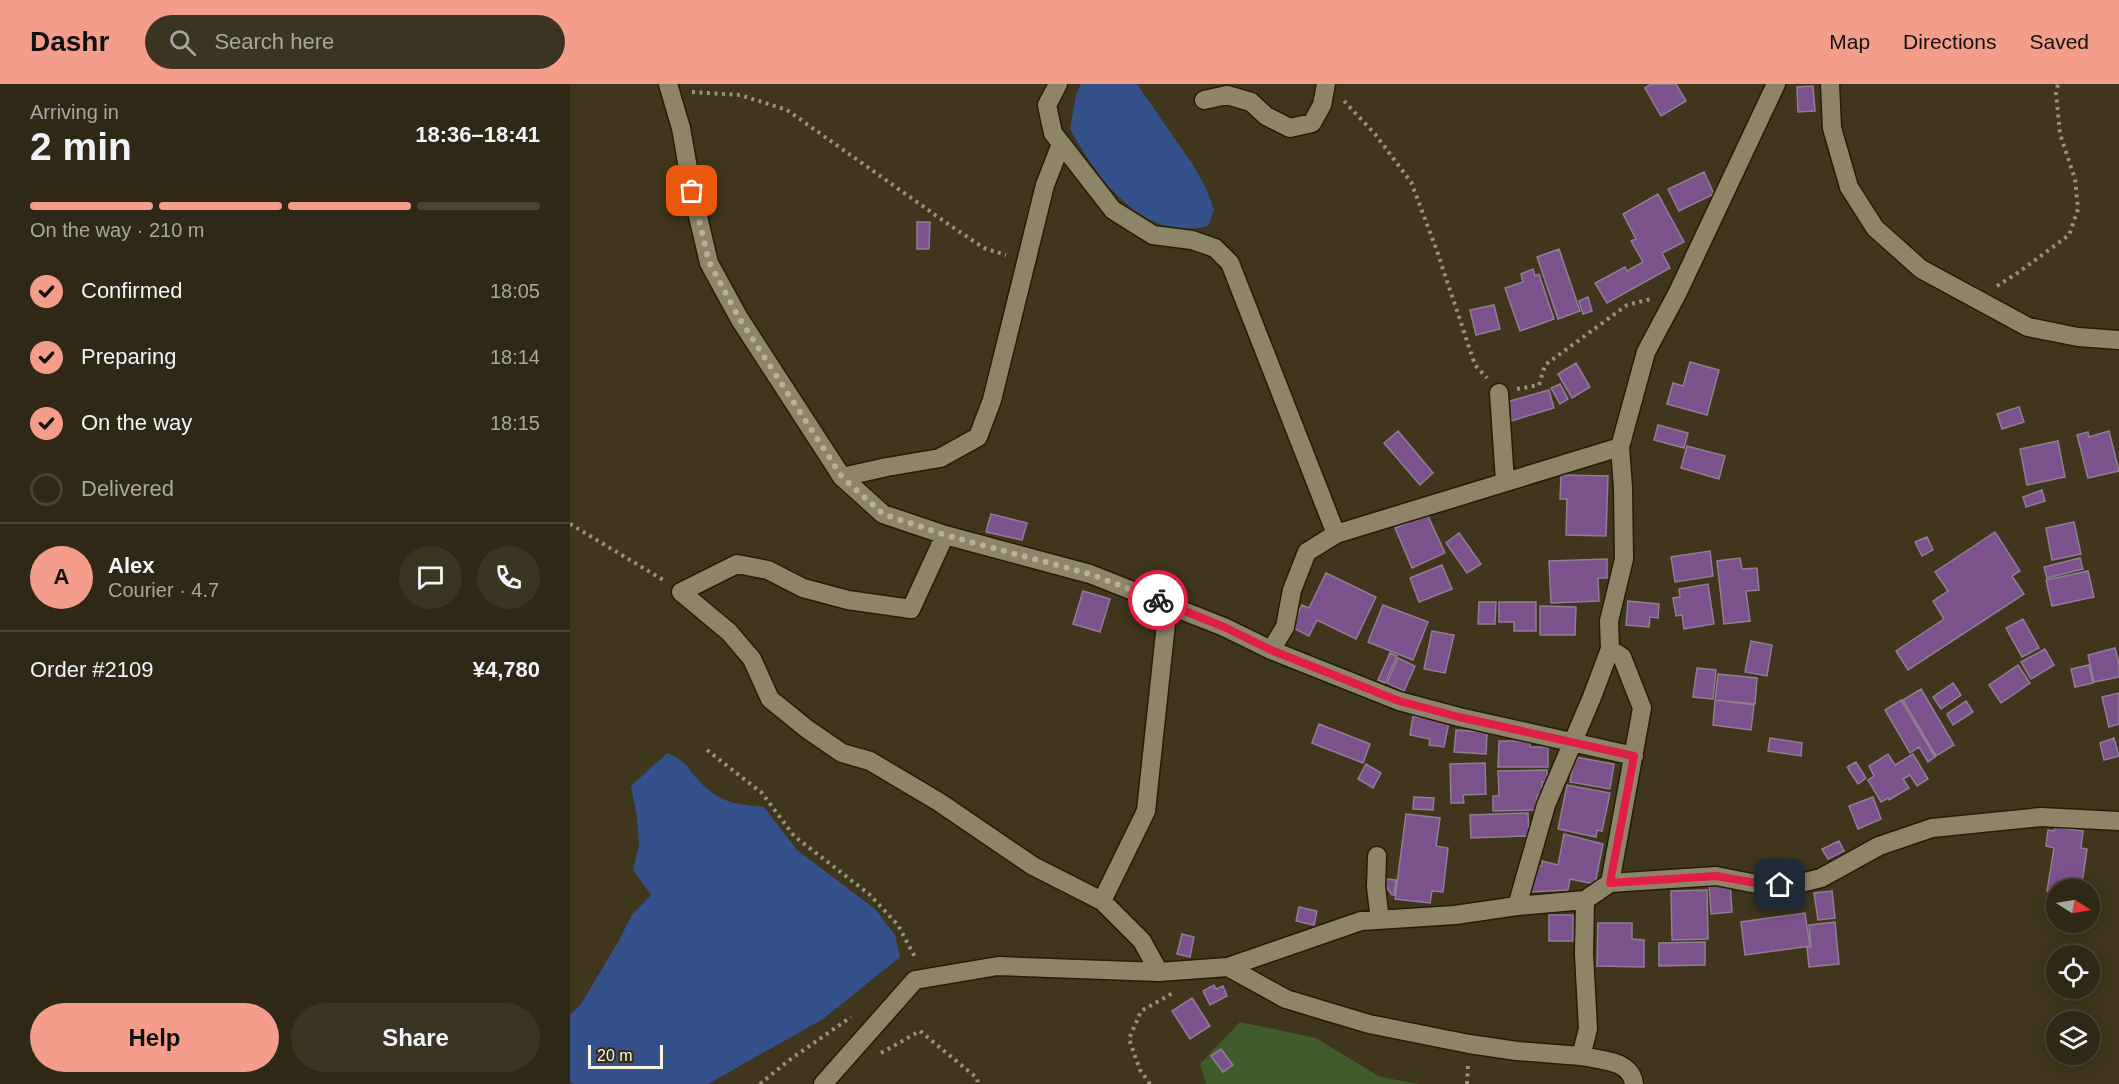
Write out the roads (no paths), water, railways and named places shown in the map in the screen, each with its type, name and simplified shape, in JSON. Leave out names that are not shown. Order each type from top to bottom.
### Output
[{"type":"street","points":[[668,84],[681,128],[692,191],[709,262],[739,318],[842,477],[883,514],[945,535],[1090,574],[1224,627],[1271,650],[1399,701],[1634,756]]},
{"type":"street","points":[[1058,84],[1047,105],[1053,133],[1113,210],[1153,235],[1192,240],[1215,248],[1230,263],[1336,534]]},
{"type":"street","points":[[1204,100],[1227,95],[1251,102],[1266,116],[1290,128],[1312,123],[1322,105],[1326,84]]},
{"type":"street","points":[[1517,906],[1546,805],[1610,649],[1609,621],[1624,559],[1620,447],[1646,351],[1678,292],[1776,84]]},
{"type":"street","points":[[1830,84],[1832,128],[1849,188],[1875,228],[1921,269],[2028,327],[2078,337],[2119,339]]},
{"type":"street","points":[[842,477],[940,458],[978,436],[992,400],[1045,185],[1061,144]]},
{"type":"street","points":[[1499,393],[1505,481]]},
{"type":"street","points":[[1271,650],[1285,627],[1292,590],[1307,552],[1336,534],[1620,447]]},
{"type":"street","points":[[945,535],[911,609],[849,600],[803,588],[768,570],[737,564],[681,592],[729,632],[752,659],[770,699],[807,729],[842,753],[870,761],[939,802],[1032,866],[1102,901],[1142,941],[1158,972]]},
{"type":"street","points":[[1102,901],[1146,812],[1168,604]]},
{"type":"street","points":[[1610,649],[1622,657],[1642,708],[1610,883]]},
{"type":"street","points":[[823,1084],[915,980],[998,966],[1158,972],[1228,967],[1361,921],[1455,915],[1517,906],[1586,900],[1610,883],[1716,876],[1767,885],[1793,885],[1821,878],[1879,846],[1932,828],[2041,817],[2119,821]]},
{"type":"street","points":[[1377,856],[1376,886],[1380,920]]},
{"type":"street","points":[[1581,1056],[1588,1029],[1584,954],[1586,900]]},
{"type":"street","points":[[1228,967],[1286,999],[1369,1024],[1469,1044],[1516,1051],[1581,1056],[1622,1064],[1633,1075],[1634,1084]]},
{"type":"water","points":[[1081,84],[1137,84],[1193,165],[1206,188],[1214,210],[1208,226],[1185,229],[1163,225],[1143,216],[1108,186],[1070,129],[1076,95]]},
{"type":"water","points":[[667,753],[683,762],[713,794],[728,801],[764,807],[797,850],[875,909],[895,935],[900,957],[823,1019],[708,1084],[573,1084],[570,1082],[570,1015],[581,1004],[632,915],[651,895],[633,870],[639,844],[631,786]]}]
